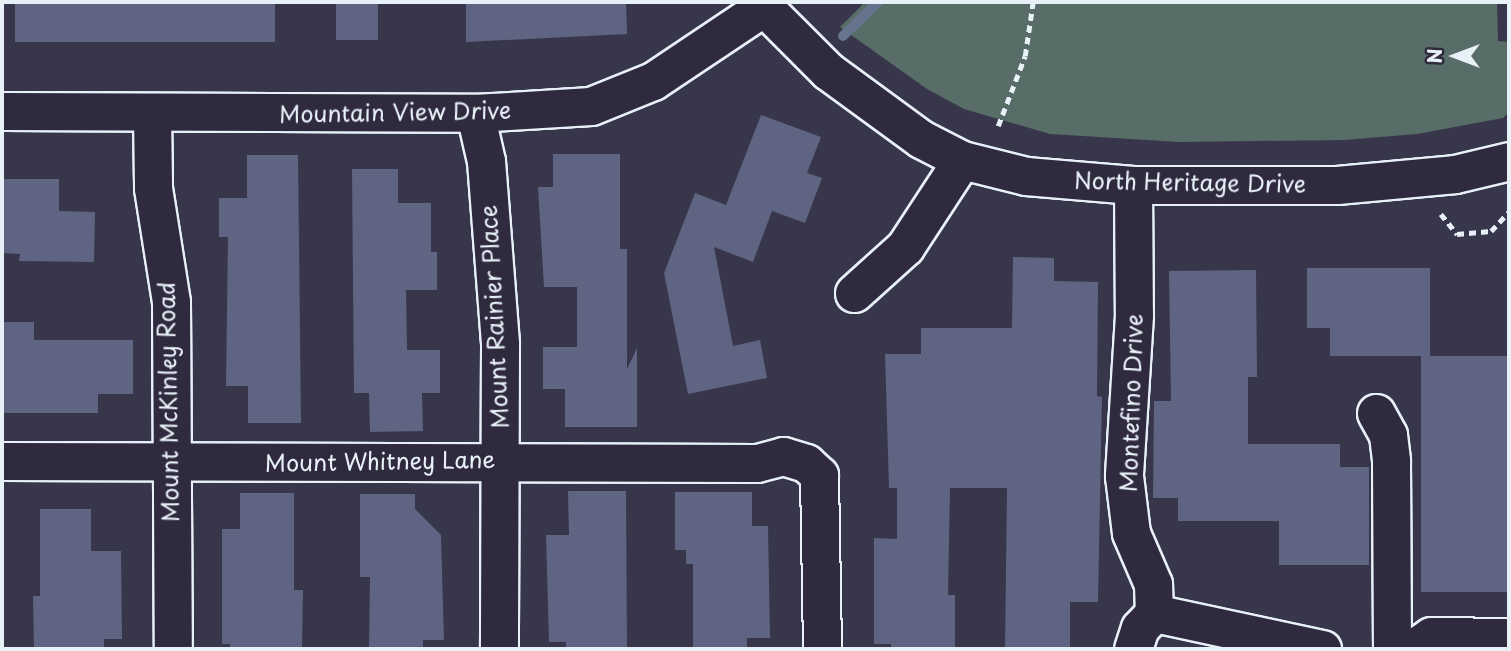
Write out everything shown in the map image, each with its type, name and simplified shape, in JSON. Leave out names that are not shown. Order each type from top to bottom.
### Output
[{"type":"street","name":"Mountain View Drive","points":[[2,111],[475,113],[591,106],[653,81],[760,5]]},
{"type":"street","name":"North Heritage Drive","points":[[760,5],[828,71],[920,139],[962,160],[1026,176],[1133,185],[1349,184],[1455,174],[1509,161]]},
{"type":"street","name":"Mount McKinley Road","points":[[152,113],[153,188],[171,302],[173,649]]},
{"type":"street","name":"Mount Rainier Place","points":[[475,113],[486,160],[500,344],[499,649]]},
{"type":"street","points":[[854,293],[905,247],[962,160]]},
{"type":"street","name":"Montefino Drive","points":[[1133,185],[1134,315],[1124,475],[1131,533],[1153,584],[1154,613]]},
{"type":"street","points":[[1376,413],[1388,435],[1391,461],[1392,649]]},
{"type":"street","name":"Mount Whitney Lane","points":[[2,461],[170,463],[500,460],[758,463],[783,456],[806,463],[820,475],[822,649]]},
{"type":"street","points":[[1133,649],[1140,628],[1154,613],[1322,649]]},
{"type":"street","points":[[1412,649],[1431,636],[1509,637]]},
{"type":"path","points":[[998,126],[1025,56],[1033,2]]},
{"type":"path","points":[[1441,214],[1457,234],[1491,231],[1509,212]]},
{"type":"green space","points":[[865,2],[1497,2],[1498,41],[1509,42],[1509,112],[1503,118],[1417,134],[1344,140],[1179,142],[1050,134],[964,109],[927,89],[840,27]]},
{"type":"building","points":[[15,2],[275,2],[275,42],[15,42]]},
{"type":"building","points":[[336,2],[378,2],[378,40],[336,40]]},
{"type":"building","points":[[466,2],[626,2],[627,34],[466,42]]},
{"type":"building","points":[[761,115],[821,137],[807,173],[822,178],[805,223],[772,211],[753,262],[714,247],[733,346],[760,340],[767,378],[688,394],[664,273],[695,193],[726,205]]},
{"type":"building","points":[[553,154],[620,154],[620,249],[627,249],[627,369],[637,348],[637,427],[565,427],[565,389],[543,389],[543,347],[577,347],[577,287],[544,287],[538,187],[553,187]]},
{"type":"building","points":[[247,155],[298,155],[301,423],[248,423],[248,386],[226,386],[228,237],[219,237],[219,198],[247,198]]},
{"type":"building","points":[[352,169],[398,169],[398,203],[431,203],[431,252],[437,252],[437,290],[406,290],[407,350],[440,350],[440,393],[422,393],[423,431],[370,432],[369,393],[354,393]]},
{"type":"building","points":[[2,179],[59,179],[59,211],[95,212],[94,262],[19,261],[20,254],[2,253]]},
{"type":"building","points":[[1013,257],[1054,258],[1054,281],[1098,282],[1097,396],[1102,397],[1098,602],[1070,602],[1070,649],[1005,649],[1007,488],[950,488],[948,595],[955,595],[955,649],[891,649],[891,644],[874,644],[874,538],[897,539],[897,488],[889,488],[885,354],[921,354],[921,328],[1012,328]]},
{"type":"building","points":[[1307,268],[1430,268],[1430,356],[1509,356],[1509,592],[1421,592],[1421,356],[1330,356],[1330,328],[1307,328]]},
{"type":"building","points":[[1256,270],[1257,377],[1248,377],[1248,444],[1340,444],[1340,467],[1369,467],[1369,565],[1279,565],[1279,521],[1178,521],[1178,498],[1153,498],[1154,401],[1171,401],[1169,271]]},
{"type":"building","points":[[2,322],[34,322],[34,340],[133,340],[133,394],[98,394],[98,413],[2,413]]},
{"type":"building","points":[[568,491],[626,491],[627,649],[566,649],[566,642],[549,642],[546,535],[569,535]]},
{"type":"building","points":[[675,492],[752,492],[752,526],[768,526],[770,638],[747,638],[747,649],[693,649],[693,564],[686,564],[686,550],[675,550]]},
{"type":"building","points":[[240,493],[294,493],[294,590],[303,590],[302,649],[230,649],[230,644],[222,644],[222,529],[240,529]]},
{"type":"building","points":[[360,494],[415,494],[415,509],[441,535],[444,640],[423,640],[423,649],[369,649],[370,577],[360,577]]},
{"type":"building","points":[[40,509],[91,509],[91,551],[121,551],[122,639],[104,639],[104,649],[34,649],[33,596],[40,596]]},
{"type":"waterway","points":[[843,36],[878,2]]}]
